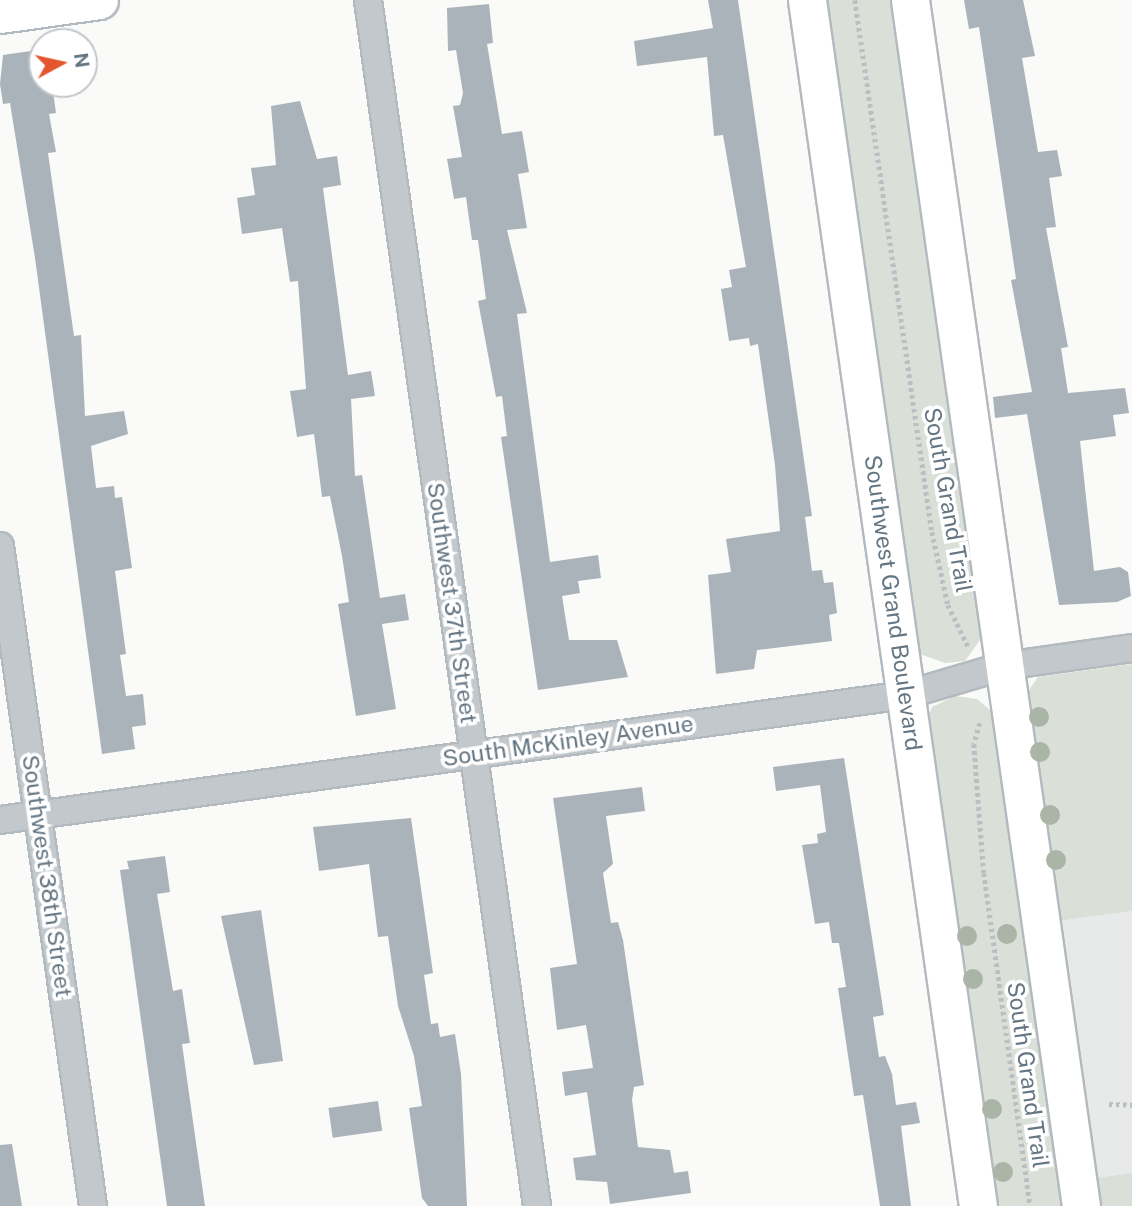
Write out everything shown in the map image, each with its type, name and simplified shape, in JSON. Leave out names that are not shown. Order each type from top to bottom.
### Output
[{"type":"street","points":[[0,14],[99,0]]},
{"type":"street","name":"Southwest 37th Street","points":[[368,0],[537,1206]]},
{"type":"street","name":"Southwest Grand Boulevard","points":[[807,0],[978,1206]]},
{"type":"street","points":[[910,0],[992,670],[1081,1206]]},
{"type":"street","name":"Southwest 38th Street","points":[[0,546],[93,1206]]},
{"type":"street","name":"South McKinley Avenue","points":[[0,820],[906,695],[992,670],[1132,648]]},
{"type":"path","name":"South Grand Trail","points":[[855,0],[932,532],[948,605],[992,670],[986,705],[974,744],[981,847],[1030,1206]]},
{"type":"path","points":[[1109,1104],[1132,1105]]},
{"type":"shaded area","points":[[819,0],[894,0],[983,636],[965,661],[945,663],[917,653]]},
{"type":"shaded area","points":[[1132,664],[1132,911],[1059,921],[1095,1178],[1132,1173],[1132,1206],[1097,1206],[1024,697],[1038,677]]},
{"type":"shaded area","points":[[955,696],[977,699],[995,714],[1066,1206],[991,1206],[924,726],[932,707]]},
{"type":"shaded area","points":[[1132,911],[1132,1173],[1095,1178],[1059,921]]},
{"type":"building","points":[[708,0],[738,0],[812,516],[805,517],[812,571],[822,570],[824,583],[833,582],[837,613],[829,615],[832,641],[757,650],[754,669],[716,674],[708,575],[731,572],[726,539],[780,531],[775,465],[758,344],[750,346],[749,338],[729,341],[721,289],[732,287],[729,270],[746,267],[723,135],[714,136],[707,57],[637,66],[634,41],[713,28]]},
{"type":"building","points":[[964,0],[1023,0],[1035,56],[1022,58],[1038,152],[1057,150],[1062,176],[1049,178],[1056,227],[1046,228],[1068,347],[1061,348],[1068,393],[1125,388],[1129,413],[1113,415],[1116,436],[1080,441],[1094,571],[1120,567],[1128,572],[1131,596],[1117,602],[1059,605],[1027,414],[995,418],[993,397],[1032,392],[1011,280],[1016,279],[979,27],[969,29]]},
{"type":"building","points":[[489,4],[493,43],[487,44],[502,134],[522,131],[529,172],[518,174],[527,228],[507,230],[527,313],[517,314],[550,562],[598,555],[601,578],[578,581],[580,593],[562,596],[569,640],[617,640],[628,677],[538,690],[501,437],[507,436],[502,396],[496,397],[478,301],[486,299],[478,240],[472,240],[466,197],[454,199],[447,159],[462,157],[453,106],[460,105],[463,93],[456,50],[448,51],[447,8]]},
{"type":"building","points":[[28,51],[28,98],[54,98],[56,113],[49,114],[56,152],[48,153],[74,336],[81,335],[85,416],[124,411],[128,434],[91,446],[96,488],[114,486],[115,498],[122,497],[132,568],[115,571],[126,654],[120,655],[126,696],[143,694],[146,725],[132,727],[135,749],[102,754],[35,258],[10,103],[3,104],[0,84],[3,55]]},
{"type":"building","points":[[300,101],[317,159],[337,156],[341,185],[323,188],[348,375],[371,371],[375,396],[351,399],[355,476],[362,475],[380,598],[405,594],[409,620],[382,624],[396,709],[356,716],[338,604],[349,602],[330,496],[322,497],[314,434],[297,437],[290,391],[306,389],[298,281],[290,282],[282,228],[242,234],[237,198],[255,195],[251,168],[276,165],[271,106]]},
{"type":"building","points":[[844,758],[884,1015],[873,1017],[879,1057],[885,1056],[892,1074],[896,1105],[916,1102],[920,1123],[901,1126],[911,1206],[880,1206],[863,1095],[854,1096],[838,988],[846,987],[839,943],[832,943],[829,922],[815,924],[802,845],[818,843],[817,834],[826,832],[820,785],[776,791],[773,767]]},
{"type":"building","points":[[642,787],[645,811],[606,816],[613,864],[603,873],[611,923],[618,922],[623,940],[644,1085],[634,1087],[632,1100],[638,1147],[670,1150],[674,1173],[688,1171],[691,1193],[610,1204],[607,1182],[576,1180],[573,1158],[596,1155],[587,1092],[565,1096],[562,1072],[593,1068],[586,1025],[557,1030],[550,968],[577,964],[553,798]]},
{"type":"building","points":[[411,818],[433,973],[424,975],[431,1024],[438,1023],[440,1037],[455,1034],[461,1074],[467,1206],[428,1206],[422,1198],[409,1108],[422,1106],[414,1056],[398,1006],[388,936],[378,937],[369,864],[319,871],[313,827]]},
{"type":"building","points":[[165,856],[170,892],[157,894],[173,991],[182,989],[190,1043],[182,1044],[205,1206],[167,1206],[120,870],[129,869],[127,861]]},
{"type":"building","points":[[261,910],[283,1061],[254,1065],[221,916]]},
{"type":"building","points":[[378,1101],[382,1131],[333,1138],[328,1108]]},
{"type":"building","points":[[12,1144],[22,1206],[0,1206],[0,1145]]}]
